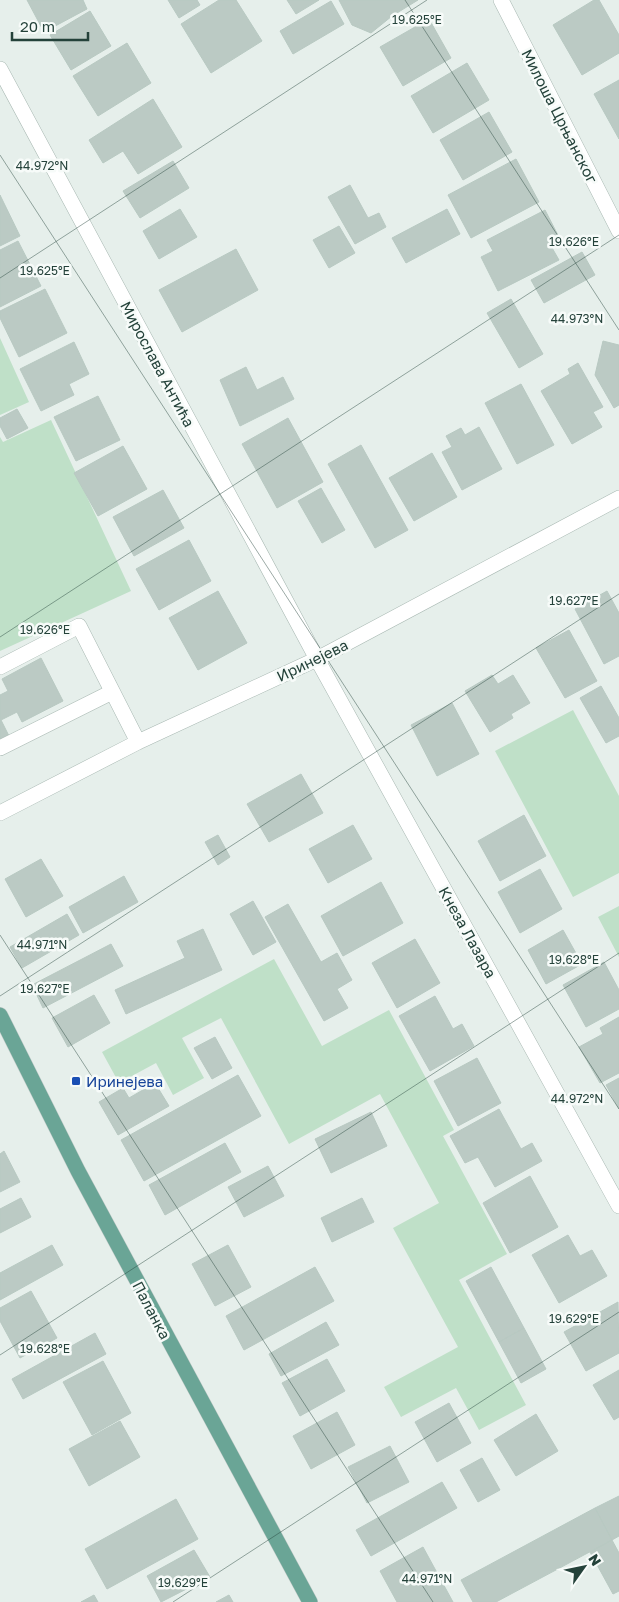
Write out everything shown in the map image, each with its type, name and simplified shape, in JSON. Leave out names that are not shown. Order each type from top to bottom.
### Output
[{"type":"main road","name":"Паланка","points":[[0,1015],[78,1171],[310,1602]]},
{"type":"street","name":"Милоша Црњанског","points":[[501,0],[619,231]]},
{"type":"street","name":"Мирослава Антића","points":[[0,69],[317,659]]},
{"type":"street","name":"Иринејева","points":[[0,813],[138,742],[317,659],[619,498]]},
{"type":"street","points":[[0,667],[79,626],[138,742]]},
{"type":"street","name":"Кнеза Лазара","points":[[317,659],[619,1206]]},
{"type":"street","points":[[0,748],[112,692]]},
{"type":"green space","points":[[0,338],[29,402],[0,415]]},
{"type":"green space","points":[[51,420],[131,591],[0,651],[0,437],[3,442]]},
{"type":"green space","points":[[573,710],[619,796],[619,873],[573,897],[495,751]]},
{"type":"green space","points":[[619,906],[619,957],[598,917]]},
{"type":"green space","points":[[274,959],[322,1046],[389,1010],[454,1130],[443,1136],[507,1254],[459,1280],[526,1405],[479,1430],[456,1388],[401,1417],[384,1387],[458,1347],[393,1228],[439,1203],[380,1094],[289,1144],[221,1018],[182,1038],[204,1078],[173,1095],[156,1063],[119,1083],[102,1052]]},
{"type":"building","points":[[27,0],[83,0],[87,9],[44,32]]},
{"type":"building","points":[[168,0],[197,0],[200,5],[179,18]]},
{"type":"building","points":[[219,0],[236,0],[262,41],[211,73],[181,24]]},
{"type":"building","points":[[287,0],[319,0],[296,14]]},
{"type":"building","points":[[339,0],[418,0],[392,16],[371,33],[352,25]]},
{"type":"building","points":[[594,0],[599,0],[619,35],[619,53],[582,75],[553,25]]},
{"type":"building","points":[[331,1],[344,24],[293,54],[280,31]]},
{"type":"building","points":[[90,11],[111,46],[71,70],[50,35]]},
{"type":"building","points":[[429,19],[451,58],[403,86],[380,47]]},
{"type":"building","points":[[127,43],[151,83],[98,116],[73,76]]},
{"type":"building","points":[[467,63],[489,100],[433,133],[411,96]]},
{"type":"building","points":[[619,80],[619,139],[594,94]]},
{"type":"building","points":[[153,99],[182,147],[138,174],[123,151],[103,163],[89,140]]},
{"type":"building","points":[[489,112],[512,152],[463,180],[440,140]]},
{"type":"building","points":[[516,159],[539,202],[471,238],[448,195]]},
{"type":"building","points":[[173,161],[189,188],[140,218],[123,191]]},
{"type":"building","points":[[350,185],[368,218],[379,213],[386,227],[355,244],[328,197]]},
{"type":"building","points":[[0,195],[20,236],[0,246]]},
{"type":"building","points":[[180,209],[197,237],[159,259],[143,231]]},
{"type":"building","points":[[447,209],[460,234],[406,263],[392,238]]},
{"type":"building","points":[[545,210],[561,241],[551,246],[559,260],[498,291],[481,257],[493,251],[487,240]]},
{"type":"building","points":[[339,226],[355,253],[329,268],[313,240]]},
{"type":"building","points":[[18,241],[41,286],[0,307],[0,250]]},
{"type":"building","points":[[236,249],[258,290],[182,332],[159,290]]},
{"type":"building","points":[[582,252],[595,275],[544,303],[531,280]]},
{"type":"building","points":[[45,289],[67,333],[19,357],[0,318],[0,311]]},
{"type":"building","points":[[511,299],[543,354],[519,368],[487,313]]},
{"type":"building","points":[[603,341],[619,345],[619,405],[614,408],[595,375]]},
{"type":"building","points":[[74,342],[89,374],[69,384],[74,395],[41,411],[20,369]]},
{"type":"building","points":[[578,363],[603,407],[593,412],[602,427],[572,444],[541,391],[570,374],[568,369]]},
{"type":"building","points":[[246,367],[257,390],[283,377],[294,399],[240,426],[220,380]]},
{"type":"building","points":[[521,384],[554,445],[517,464],[485,403]]},
{"type":"building","points":[[98,396],[120,440],[76,461],[54,417]]},
{"type":"building","points":[[17,409],[28,428],[7,439],[0,426],[0,418]]},
{"type":"building","points":[[288,418],[323,482],[277,508],[242,444]]},
{"type":"building","points":[[479,427],[502,469],[462,490],[442,452],[452,447],[446,436],[461,428],[465,435]]},
{"type":"building","points":[[361,445],[408,530],[375,548],[328,464]]},
{"type":"building","points":[[123,446],[147,489],[98,516],[74,473]]},
{"type":"building","points":[[432,453],[457,497],[414,521],[389,478]]},
{"type":"building","points":[[321,488],[345,530],[322,543],[298,501]]},
{"type":"building","points":[[163,490],[184,528],[134,556],[113,517]]},
{"type":"building","points":[[189,540],[211,581],[159,610],[136,569]]},
{"type":"building","points":[[218,591],[247,643],[198,670],[169,618]]},
{"type":"building","points":[[607,591],[619,613],[619,656],[604,664],[575,609]]},
{"type":"building","points":[[569,630],[597,681],[565,698],[536,648]]},
{"type":"building","points":[[41,658],[63,701],[22,722],[17,712],[1,720],[9,736],[0,741],[0,695],[8,691],[2,679]]},
{"type":"building","points":[[492,675],[498,684],[513,675],[530,703],[511,714],[513,718],[490,732],[465,691]]},
{"type":"building","points":[[601,686],[619,718],[619,736],[606,743],[580,698]]},
{"type":"building","points":[[452,703],[479,754],[437,776],[411,725]]},
{"type":"building","points":[[301,774],[323,813],[269,842],[247,804]]},
{"type":"building","points":[[524,815],[546,856],[500,881],[478,841]]},
{"type":"building","points":[[353,825],[372,859],[328,883],[309,849]]},
{"type":"building","points":[[218,835],[230,857],[218,865],[205,842]]},
{"type":"building","points":[[41,859],[63,896],[26,917],[5,879]]},
{"type":"building","points":[[540,869],[562,909],[520,933],[498,892]]},
{"type":"building","points":[[124,876],[138,902],[83,933],[69,907]]},
{"type":"building","points":[[381,882],[403,923],[343,956],[321,916]]},
{"type":"building","points":[[253,901],[276,942],[253,955],[230,914]]},
{"type":"building","points":[[288,904],[321,962],[337,953],[352,980],[337,989],[348,1008],[324,1021],[265,917]]},
{"type":"building","points":[[67,914],[79,935],[22,968],[10,947]]},
{"type":"building","points":[[203,929],[222,970],[126,1014],[115,990],[185,958],[177,941]]},
{"type":"building","points":[[563,930],[582,964],[546,984],[528,950]]},
{"type":"building","points":[[415,939],[440,983],[397,1008],[372,963]]},
{"type":"building","points":[[111,944],[123,966],[43,1008],[32,985]]},
{"type":"building","points":[[604,962],[619,990],[619,1009],[586,1027],[563,985]]},
{"type":"building","points":[[94,995],[110,1023],[68,1047],[52,1018]]},
{"type":"building","points":[[435,996],[453,1029],[462,1024],[474,1046],[430,1071],[399,1016]]},
{"type":"building","points":[[619,1017],[619,1073],[600,1083],[579,1047],[603,1034],[600,1028]]},
{"type":"building","points":[[215,1037],[232,1068],[212,1079],[194,1048]]},
{"type":"building","points":[[477,1058],[501,1103],[458,1126],[434,1081]]},
{"type":"building","points":[[238,1075],[261,1116],[144,1181],[121,1140]]},
{"type":"building","points":[[619,1078],[619,1109],[606,1085]]},
{"type":"building","points":[[155,1083],[169,1106],[118,1135],[99,1102],[123,1088],[129,1098]]},
{"type":"building","points":[[499,1109],[521,1149],[532,1143],[542,1161],[495,1187],[478,1157],[465,1163],[450,1136]]},
{"type":"building","points":[[371,1112],[387,1146],[331,1173],[315,1139]]},
{"type":"building","points":[[225,1143],[241,1172],[165,1215],[149,1185]]},
{"type":"building","points":[[4,1151],[20,1182],[0,1192],[0,1154]]},
{"type":"building","points":[[268,1166],[284,1196],[244,1217],[228,1187]]},
{"type":"building","points":[[530,1176],[558,1227],[510,1253],[483,1203]]},
{"type":"building","points":[[21,1198],[31,1217],[0,1233],[0,1209]]},
{"type":"building","points":[[362,1198],[374,1222],[332,1242],[321,1218]]},
{"type":"building","points":[[568,1235],[580,1256],[592,1250],[607,1276],[559,1303],[532,1255]]},
{"type":"building","points":[[52,1245],[63,1265],[0,1300],[0,1273]]},
{"type":"building","points":[[228,1245],[251,1287],[215,1306],[192,1264]]},
{"type":"building","points":[[315,1267],[334,1301],[244,1350],[226,1316]]},
{"type":"building","points":[[491,1267],[524,1328],[499,1342],[466,1281]]},
{"type":"building","points":[[31,1291],[57,1338],[20,1358],[0,1321],[0,1308]]},
{"type":"building","points":[[618,1302],[619,1353],[586,1371],[564,1332]]},
{"type":"building","points":[[326,1322],[339,1345],[281,1376],[269,1354]]},
{"type":"building","points":[[524,1328],[546,1369],[521,1383],[499,1342]]},
{"type":"building","points":[[95,1333],[106,1354],[23,1399],[12,1379]]},
{"type":"building","points":[[327,1359],[345,1391],[300,1416],[282,1383]]},
{"type":"building","points":[[103,1361],[131,1413],[92,1435],[63,1382]]},
{"type":"building","points":[[619,1370],[619,1417],[614,1420],[593,1385]]},
{"type":"building","points":[[449,1403],[471,1443],[437,1462],[415,1422]]},
{"type":"building","points":[[337,1412],[355,1445],[311,1469],[293,1436]]},
{"type":"building","points":[[536,1414],[558,1451],[516,1476],[494,1440]]},
{"type":"building","points":[[120,1421],[140,1457],[89,1486],[69,1449]]},
{"type":"building","points":[[390,1446],[409,1482],[367,1503],[348,1467]]},
{"type":"building","points":[[482,1458],[500,1490],[478,1502],[460,1470]]},
{"type":"building","points":[[442,1482],[457,1508],[371,1556],[356,1530]]},
{"type":"building","points":[[619,1496],[619,1536],[612,1540],[595,1508]]},
{"type":"building","points":[[176,1499],[198,1539],[107,1589],[85,1549]]},
{"type":"building","points":[[595,1508],[612,1540],[496,1602],[473,1602],[461,1580]]},
{"type":"building","points":[[612,1540],[619,1553],[619,1591],[613,1594],[590,1552]]},
{"type":"building","points":[[423,1547],[453,1602],[397,1602],[380,1571]]},
{"type":"building","points":[[194,1550],[210,1577],[161,1602],[147,1576]]},
{"type":"building","points":[[94,1595],[98,1602],[81,1602]]},
{"type":"building","points":[[229,1595],[233,1602],[216,1602]]},
{"type":"place","name":"Иринејева","points":[[76,1081]]}]
